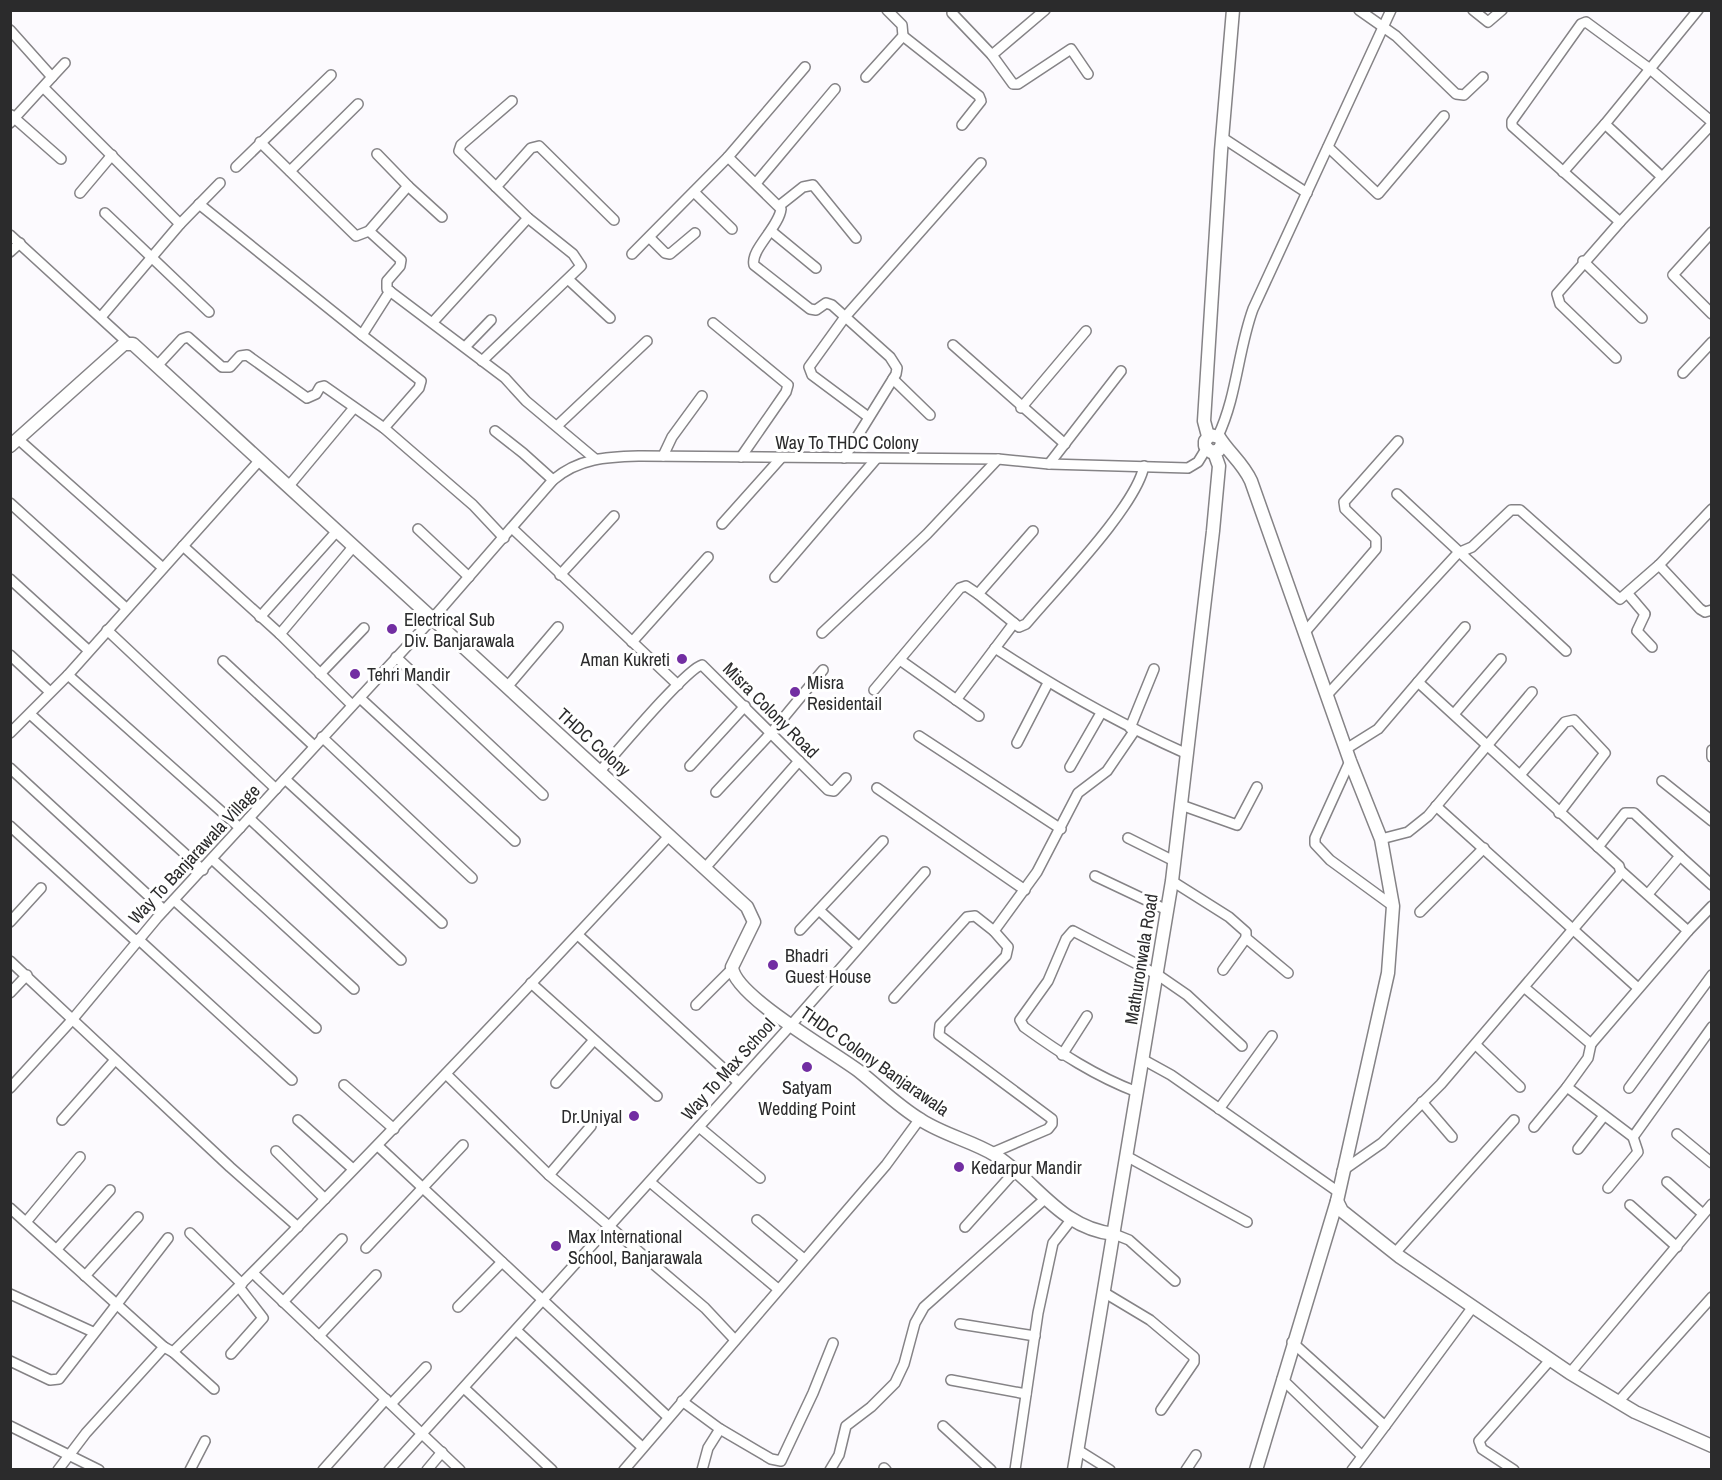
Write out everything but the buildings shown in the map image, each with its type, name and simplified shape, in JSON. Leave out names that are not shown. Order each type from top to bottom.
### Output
[{"type":"street","points":[[887,10],[902,25],[903,36],[979,96],[981,101],[962,125]]},
{"type":"street","points":[[992,55],[1045,10]]},
{"type":"street","name":"Mathuronwala Road","points":[[1074,1470],[1128,1157],[1172,881],[1185,753],[1213,531],[1219,466],[1204,421],[1233,10]]},
{"type":"street","points":[[1359,10],[1384,27],[1459,95],[1466,93],[1483,77]]},
{"type":"street","points":[[1256,1470],[1337,1196],[1388,973],[1394,906],[1381,839],[1350,762],[1251,481],[1243,465],[1213,443],[1227,417],[1246,328],[1253,309],[1391,10]]},
{"type":"street","points":[[1473,10],[1488,22],[1502,10]]},
{"type":"street","points":[[1563,172],[1698,10]]},
{"type":"street","points":[[952,13],[992,55],[1010,81],[1015,84],[1069,50],[1074,51],[1088,74]]},
{"type":"street","points":[[1616,358],[1557,298],[1558,289],[1712,123],[1650,69],[1590,22],[1581,24],[1512,123],[1515,132],[1620,222]]},
{"type":"street","points":[[10,30],[52,78]]},
{"type":"street","points":[[866,78],[903,36]]},
{"type":"street","points":[[61,159],[12,118],[44,88],[65,63]]},
{"type":"street","points":[[632,254],[728,157],[805,67]]},
{"type":"street","points":[[236,166],[331,75]]},
{"type":"street","points":[[44,88],[180,224]]},
{"type":"street","points":[[757,182],[835,89]]},
{"type":"street","points":[[482,361],[581,266],[578,259],[528,218],[461,154],[459,148],[512,101]]},
{"type":"street","points":[[290,171],[358,104]]},
{"type":"street","points":[[1328,147],[1372,192],[1378,194],[1443,116]]},
{"type":"street","points":[[1605,124],[1662,177]]},
{"type":"street","points":[[1223,138],[1307,193]]},
{"type":"street","points":[[261,142],[352,234],[359,236],[369,231],[408,186]]},
{"type":"street","points":[[496,187],[531,148],[540,146],[614,220]]},
{"type":"street","points":[[377,154],[442,217]]},
{"type":"street","points":[[80,193],[112,155]]},
{"type":"street","points":[[728,157],[757,182],[779,206],[781,213],[754,257],[754,265],[810,309],[814,310],[827,303],[895,363],[898,370],[867,416],[844,458]]},
{"type":"street","points":[[867,416],[809,371],[845,317],[981,163]]},
{"type":"street","points":[[101,317],[180,224],[220,183]]},
{"type":"street","points":[[779,206],[802,187],[813,185],[856,238]]},
{"type":"street","points":[[694,192],[732,229]]},
{"type":"street","points":[[199,204],[421,381],[419,388],[384,428]]},
{"type":"street","points":[[105,213],[209,312]]},
{"type":"street","points":[[433,322],[528,218]]},
{"type":"street","points":[[369,231],[401,260],[400,266],[386,283],[390,291],[510,382],[533,407],[558,425],[594,458]]},
{"type":"street","points":[[771,231],[816,268]]},
{"type":"street","points":[[1712,232],[1673,275],[1712,314]]},
{"type":"street","points":[[650,238],[665,253],[670,254],[694,233]]},
{"type":"street","points":[[10,235],[128,343],[14,443],[163,568]]},
{"type":"street","points":[[10,252],[20,243]]},
{"type":"street","points":[[1583,261],[1642,318]]},
{"type":"street","points":[[569,280],[610,318]]},
{"type":"street","points":[[362,335],[390,291]]},
{"type":"street","points":[[465,347],[490,320]]},
{"type":"street","points":[[713,323],[788,385],[786,392],[741,457]]},
{"type":"street","points":[[1021,408],[1086,331]]},
{"type":"street","points":[[157,366],[182,339],[188,337],[222,367],[230,367],[240,356],[247,355],[307,398],[316,394],[320,387],[324,386],[353,409],[384,428],[473,505],[560,575],[678,685]]},
{"type":"street","points":[[558,425],[647,340]]},
{"type":"street","points":[[1683,373],[1712,342]]},
{"type":"street","name":"THDC Colony","points":[[128,343],[133,344],[747,907],[754,922],[745,944],[734,960],[732,969]]},
{"type":"street","points":[[953,345],[1021,408],[1065,444]]},
{"type":"street","points":[[1049,464],[1121,371]]},
{"type":"street","points":[[893,379],[930,415]]},
{"type":"street","points":[[663,456],[672,437],[702,396]]},
{"type":"street","points":[[288,487],[353,409]]},
{"type":"street","points":[[495,432],[524,453],[553,480]]},
{"type":"street","points":[[1305,632],[1376,549],[1376,539],[1345,509],[1344,502],[1398,441]]},
{"type":"street","name":"Way To THDC Colony","points":[[509,533],[553,480],[569,468],[594,458],[663,456],[998,459],[1049,464],[1188,468],[1198,462],[1213,443]]},
{"type":"street","points":[[722,524],[781,458]]},
{"type":"street","points":[[775,578],[876,459]]},
{"type":"street","points":[[822,633],[927,534],[998,459]]},
{"type":"street","points":[[11,732],[68,675],[259,461]]},
{"type":"street","points":[[874,690],[960,588],[966,586],[1019,627],[1026,624],[1112,523],[1140,482],[1144,466]]},
{"type":"street","points":[[1398,494],[1458,553],[1566,651]]},
{"type":"street","points":[[10,502],[126,608]]},
{"type":"street","points":[[1327,695],[1458,553],[1472,547],[1507,512],[1516,509],[1617,598],[1628,594],[1659,565],[1712,509]]},
{"type":"street","points":[[560,575],[614,516]]},
{"type":"street","points":[[418,529],[469,577]]},
{"type":"street","points":[[260,616],[336,531]]},
{"type":"street","points":[[978,594],[1033,531]]},
{"type":"street","points":[[433,618],[509,533]]},
{"type":"street","points":[[183,546],[280,634],[352,705]]},
{"type":"street","points":[[280,634],[353,547]]},
{"type":"street","points":[[632,642],[708,557]]},
{"type":"street","points":[[1659,565],[1700,609],[1705,612],[1712,610]]},
{"type":"street","points":[[10,579],[88,650]]},
{"type":"street","points":[[1628,594],[1645,614],[1637,631],[1652,647]]},
{"type":"street","name":"Way To Banjarawala Village","points":[[10,1088],[72,1020],[164,910],[433,618]]},
{"type":"street","points":[[956,700],[1014,623]]},
{"type":"street","points":[[507,687],[558,627]]},
{"type":"street","points":[[1346,749],[1378,729],[1465,627]]},
{"type":"street","points":[[320,674],[364,628]]},
{"type":"street","points":[[107,630],[276,789]]},
{"type":"street","points":[[995,648],[1048,683],[1101,713],[1185,753]]},
{"type":"street","points":[[10,655],[50,692]]},
{"type":"street","points":[[396,657],[543,795]]},
{"type":"street","points":[[1454,714],[1501,659]]},
{"type":"street","points":[[900,660],[979,716]]},
{"type":"street","points":[[223,662],[314,746]]},
{"type":"street","name":"Misra Colony Road","points":[[600,771],[678,685],[696,667],[702,665],[830,791],[846,778]]},
{"type":"street","points":[[994,931],[1025,890],[1078,793],[1107,771],[1132,729],[1154,669]]},
{"type":"street","points":[[716,792],[771,733],[823,670]]},
{"type":"street","points":[[68,675],[240,828]]},
{"type":"street","points":[[1418,682],[1688,931]]},
{"type":"street","points":[[1017,743],[1048,683]]},
{"type":"street","points":[[1381,839],[1407,832],[1436,806],[1532,692]]},
{"type":"street","points":[[360,698],[515,841]]},
{"type":"street","points":[[690,766],[745,706]]},
{"type":"street","points":[[1070,767],[1101,713]]},
{"type":"street","points":[[30,714],[203,870]]},
{"type":"street","points":[[1520,775],[1565,722],[1570,718],[1575,720],[1605,753],[1559,813]]},
{"type":"street","points":[[919,736],[1060,829]]},
{"type":"street","points":[[322,737],[472,878]]},
{"type":"street","points":[[1712,750],[1712,757]]},
{"type":"street","points":[[705,868],[799,761]]},
{"type":"street","points":[[1350,762],[1315,838],[1315,844],[1330,860],[1394,906]]},
{"type":"street","points":[[10,768],[164,910]]},
{"type":"street","points":[[285,779],[442,922]]},
{"type":"street","points":[[1662,782],[1712,821]]},
{"type":"street","points":[[1181,806],[1237,825],[1257,786]]},
{"type":"street","points":[[877,788],[1025,890]]},
{"type":"street","points":[[1436,806],[1638,988]]},
{"type":"street","points":[[1598,847],[1625,813],[1630,812],[1712,885]]},
{"type":"street","points":[[249,818],[401,960]]},
{"type":"street","points":[[10,826],[292,1080]]},
{"type":"street","points":[[58,1470],[86,1433],[169,1350],[240,1286],[378,1146],[669,836]]},
{"type":"street","points":[[1128,838],[1174,861]]},
{"type":"street","points":[[800,930],[883,841]]},
{"type":"street","points":[[1420,912],[1484,848]]},
{"type":"street","points":[[1647,894],[1680,856]]},
{"type":"street","points":[[212,859],[354,989]]},
{"type":"street","points":[[1342,1171],[1382,1143],[1476,1045],[1621,871]]},
{"type":"street","name":"Way To Max School","points":[[650,1182],[925,872]]},
{"type":"street","points":[[1095,876],[1167,909]]},
{"type":"street","points":[[1172,881],[1230,917],[1244,929],[1246,938],[1288,973]]},
{"type":"street","points":[[10,922],[41,888]]},
{"type":"street","points":[[174,900],[316,1028]]},
{"type":"street","points":[[819,909],[858,946]]},
{"type":"street","points":[[1534,1127],[1588,1058],[1591,1044],[1688,931],[1710,911]]},
{"type":"street","points":[[894,998],[967,917],[975,916],[994,931],[1008,947],[1008,953],[940,1025],[939,1035],[1050,1116],[1053,1122],[1040,1134],[992,1153]]},
{"type":"street","points":[[1137,1092],[1107,1081],[1062,1055],[1024,1027],[1020,1017],[1048,981],[1071,932],[1076,931],[1158,975],[1187,995],[1242,1046]]},
{"type":"street","points":[[578,934],[738,1082]]},
{"type":"street","points":[[1223,970],[1246,938]]},
{"type":"street","points":[[10,962],[27,975],[115,1060],[298,1227]]},
{"type":"street","points":[[696,1005],[732,969]]},
{"type":"street","name":"THDC Colony Banjarawala","points":[[732,969],[743,989],[859,1071],[919,1120],[992,1153],[1016,1170],[1071,1220],[1087,1229],[1114,1234]]},
{"type":"street","points":[[10,993],[27,975]]},
{"type":"street","points":[[1629,1088],[1712,975]]},
{"type":"street","points":[[531,983],[657,1096]]},
{"type":"street","points":[[1525,988],[1591,1044]]},
{"type":"street","points":[[1062,1055],[1088,1016]]},
{"type":"street","points":[[1633,1137],[1712,1027]]},
{"type":"street","points":[[1219,1109],[1272,1036]]},
{"type":"street","points":[[556,1083],[594,1040]]},
{"type":"street","points":[[1476,1045],[1520,1088]]},
{"type":"street","points":[[1142,1059],[1171,1075],[1337,1196],[1342,1211],[1395,1253],[1472,1308],[1618,1402],[1712,1446]]},
{"type":"street","points":[[62,1120],[115,1060]]},
{"type":"street","points":[[446,1074],[549,1175],[705,1308],[735,1340]]},
{"type":"street","points":[[344,1085],[394,1129]]},
{"type":"street","points":[[1567,1087],[1603,1117],[1633,1137],[1638,1152],[1608,1188]]},
{"type":"street","points":[[1422,1102],[1452,1137]]},
{"type":"street","points":[[1578,1149],[1603,1117]]},
{"type":"street","points":[[298,1120],[353,1169]]},
{"type":"street","points":[[624,1470],[886,1165],[919,1120]]},
{"type":"street","points":[[1395,1253],[1514,1120]]},
{"type":"street","points":[[549,1175],[591,1126]]},
{"type":"street","points":[[699,1127],[760,1178]]},
{"type":"street","points":[[1677,1134],[1712,1163]]},
{"type":"street","points":[[366,1248],[463,1145]]},
{"type":"street","points":[[378,1146],[668,1417]]},
{"type":"street","points":[[276,1151],[325,1199]]},
{"type":"street","points":[[26,1222],[80,1157]]},
{"type":"street","points":[[1128,1157],[1247,1222]]},
{"type":"street","points":[[965,1227],[1016,1170]]},
{"type":"street","points":[[388,1470],[517,1331],[650,1182],[778,1289]]},
{"type":"street","points":[[1667,1182],[1703,1214]]},
{"type":"street","points":[[57,1249],[110,1190]]},
{"type":"street","points":[[830,1470],[839,1455],[845,1427],[880,1400],[895,1383],[921,1311],[1046,1198]]},
{"type":"street","points":[[1570,1373],[1712,1204]]},
{"type":"street","points":[[1630,1205],[1677,1247]]},
{"type":"street","points":[[10,1208],[214,1389]]},
{"type":"street","points":[[86,1276],[138,1217]]},
{"type":"street","points":[[757,1220],[804,1259]]},
{"type":"street","points":[[1015,1470],[1035,1336],[1053,1243],[1071,1220]]},
{"type":"street","points":[[190,1233],[240,1286],[263,1318],[231,1354]]},
{"type":"street","points":[[1114,1234],[1128,1240],[1175,1281]]},
{"type":"street","points":[[10,1361],[50,1380],[57,1379],[168,1238]]},
{"type":"street","points":[[283,1302],[342,1239]]},
{"type":"street","points":[[458,1307],[502,1262]]},
{"type":"street","points":[[253,1273],[460,1470]]},
{"type":"street","points":[[319,1336],[376,1275]]},
{"type":"street","points":[[1105,1293],[1150,1320],[1194,1357],[1194,1362],[1161,1410]]},
{"type":"street","points":[[10,1294],[93,1332]]},
{"type":"street","points":[[1618,1402],[1712,1297]]},
{"type":"street","points":[[1352,1470],[1472,1308]]},
{"type":"street","points":[[960,1324],[1035,1336]]},
{"type":"street","points":[[517,1331],[642,1447]]},
{"type":"street","points":[[1293,1342],[1385,1426]]},
{"type":"street","points":[[682,1401],[720,1430],[771,1459],[781,1461],[813,1393],[832,1343]]},
{"type":"street","points":[[1514,1470],[1482,1449],[1479,1441],[1551,1359]]},
{"type":"street","points":[[322,1470],[388,1401],[426,1367]]},
{"type":"street","points":[[1282,1379],[1362,1455]]},
{"type":"street","points":[[951,1380],[1026,1394]]},
{"type":"street","points":[[464,1388],[552,1470]]},
{"type":"street","points":[[943,1426],[988,1469]]},
{"type":"street","points":[[12,1429],[99,1470]]},
{"type":"street","points":[[702,1470],[708,1448],[720,1430]]},
{"type":"street","points":[[190,1470],[205,1441]]},
{"type":"street","points":[[1078,1450],[1110,1470]]},
{"type":"street","points":[[427,1470],[441,1452]]},
{"type":"street","points":[[1186,1470],[1196,1455]]},
{"type":"place","name":"Electrical Sub Div. Banjarawala","points":[[392,629]]},
{"type":"place","name":"Aman Kukreti","points":[[682,659]]},
{"type":"place","name":"Tehri Mandir","points":[[355,674]]},
{"type":"place","name":"Misra Residentail","points":[[795,692]]},
{"type":"place","name":"Bhadri Guest House","points":[[773,965]]},
{"type":"place","name":"Satyam Wedding Point","points":[[807,1067]]},
{"type":"place","name":"Dr.Uniyal","points":[[634,1116]]},
{"type":"place","name":"Kedarpur Mandir","points":[[959,1167]]},
{"type":"place","name":"Max International School, Banjarawala","points":[[556,1246]]}]
